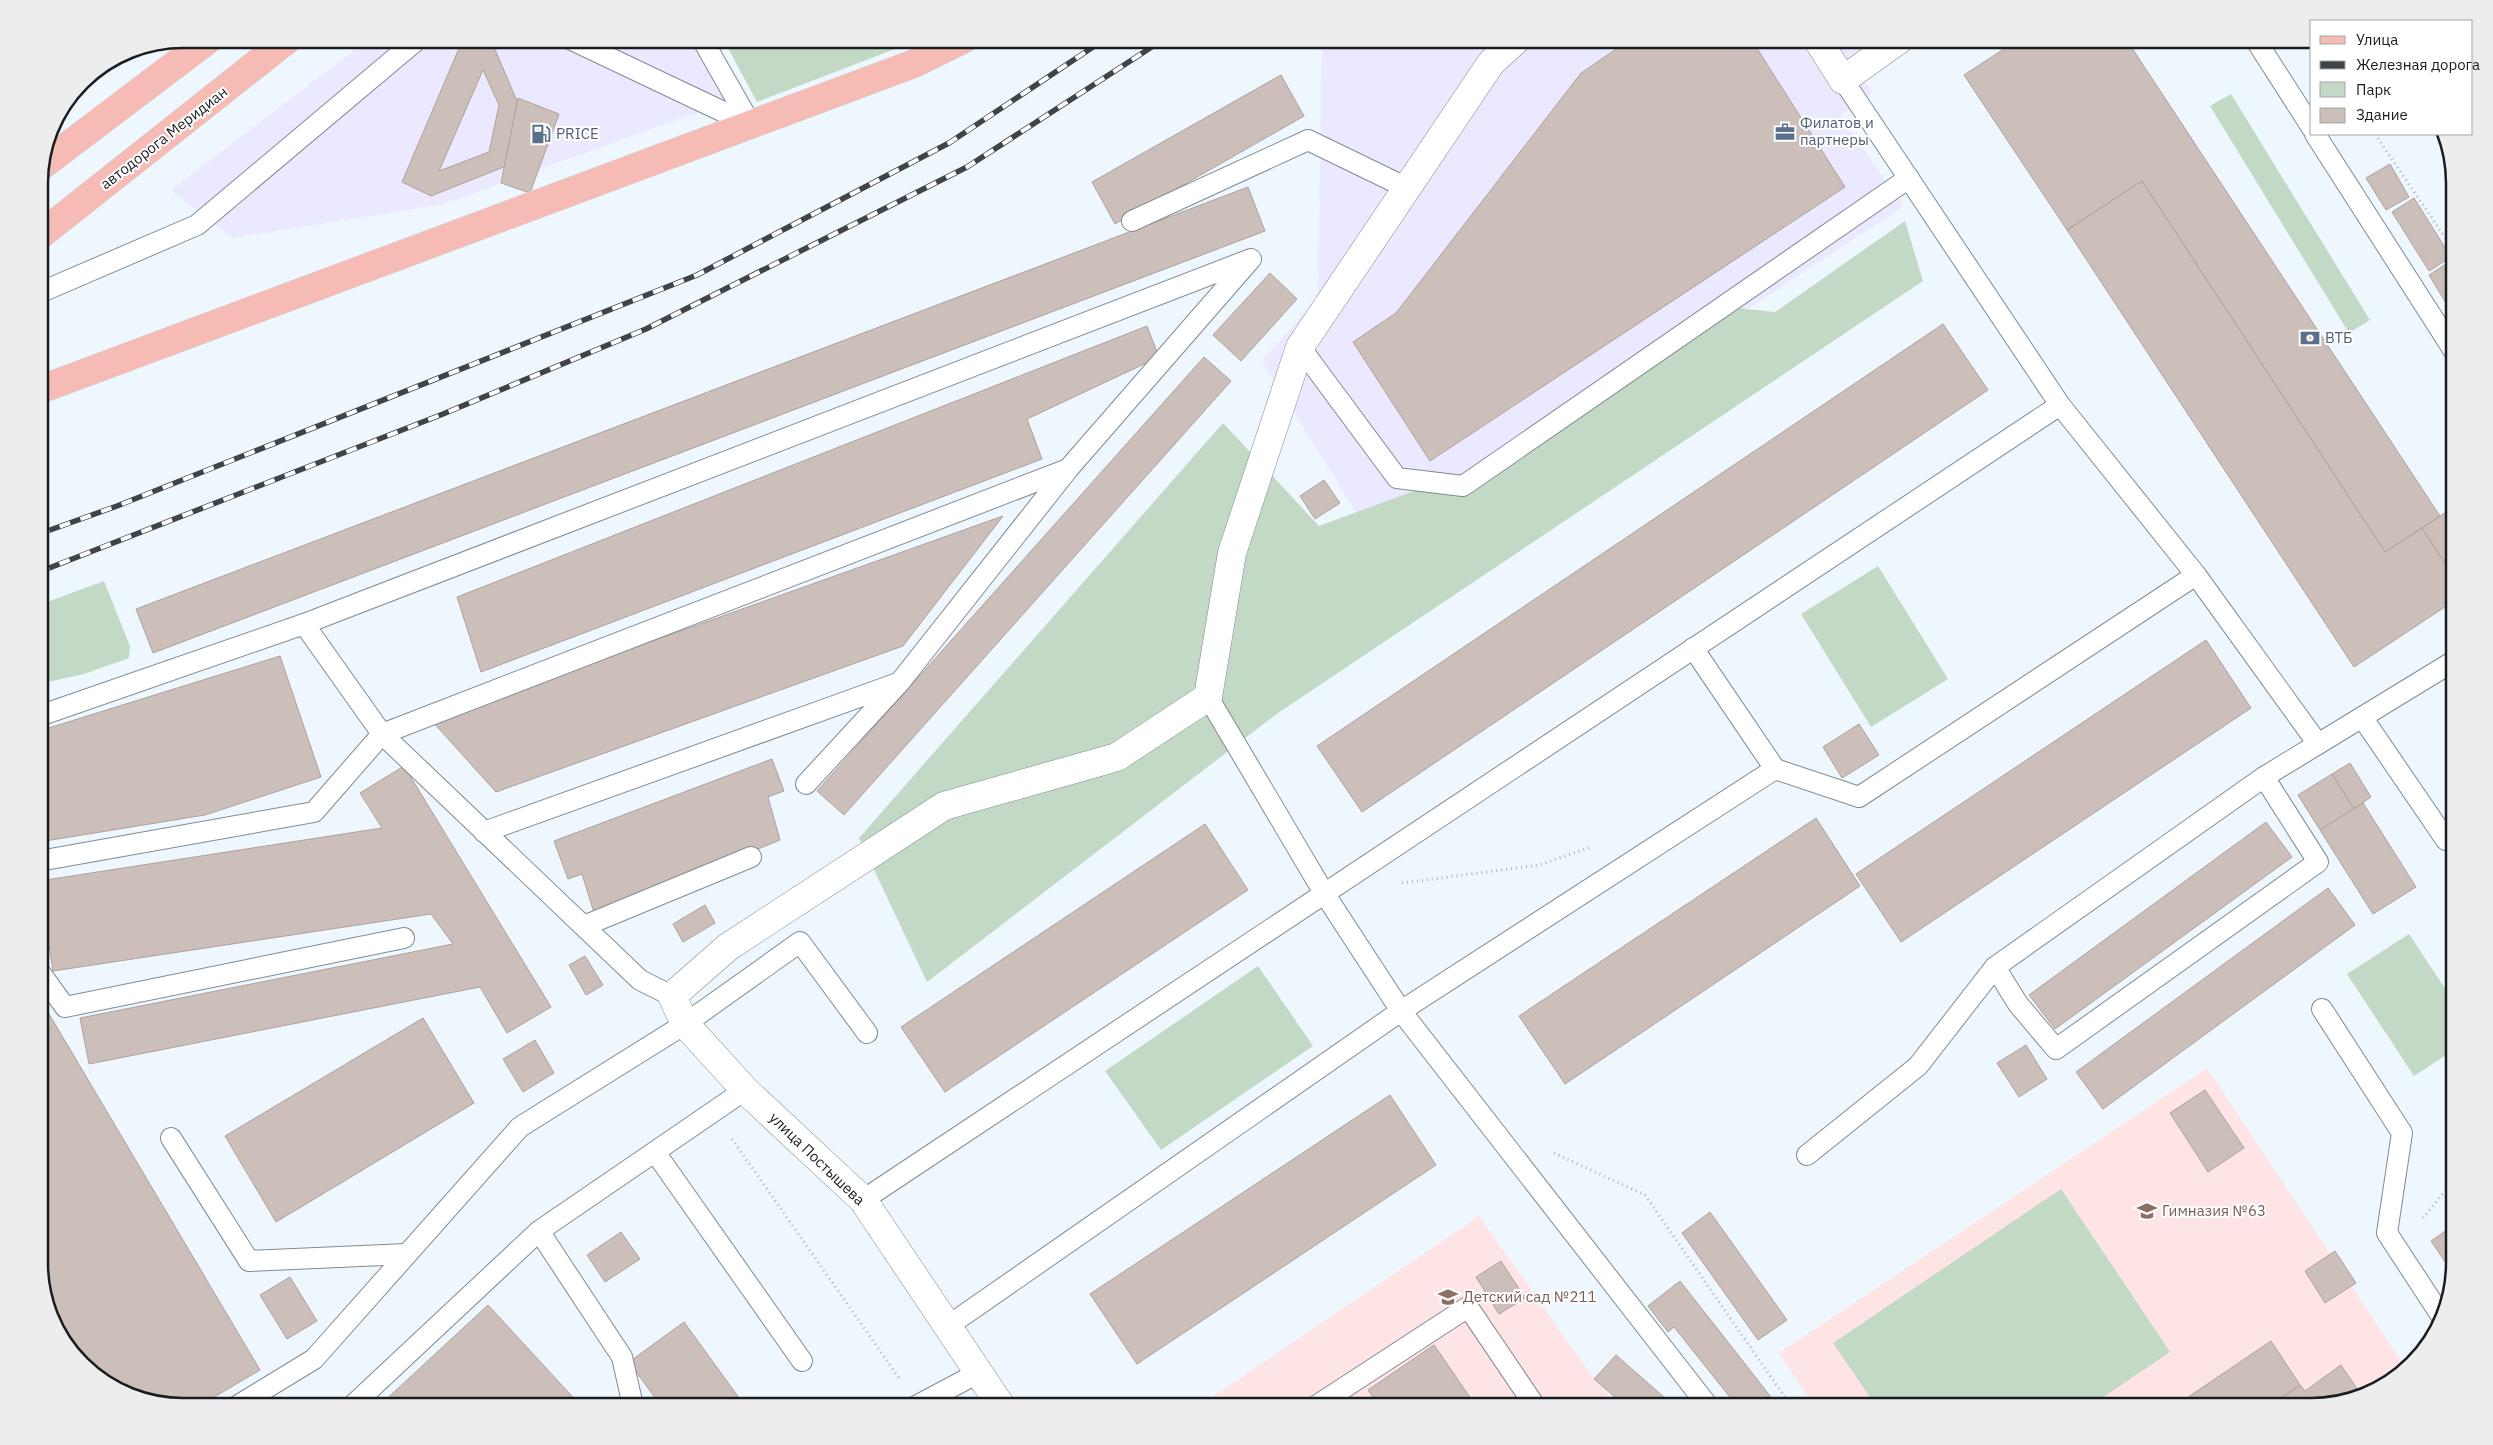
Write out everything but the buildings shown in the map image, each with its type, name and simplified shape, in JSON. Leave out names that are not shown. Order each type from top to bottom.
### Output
[{"type":"main road","points":[[50,159],[197,48]]},
{"type":"main road","name":"автодорога Меридиан","points":[[48,229],[277,48]]},
{"type":"main road","points":[[48,387],[751,125],[912,64],[945,48]]},
{"type":"street","points":[[672,996],[728,948],[944,806],[1117,757],[1208,697],[1232,553],[1300,347],[1491,63],[1507,48]]},
{"type":"street","points":[[1823,48],[1843,80],[1887,48]]},
{"type":"street","name":"улица Постышева","points":[[672,996],[685,1024],[745,1090],[863,1200],[995,1398]]},
{"type":"lane","points":[[48,289],[197,225],[407,48]]},
{"type":"lane","points":[[589,48],[751,125]]},
{"type":"lane","points":[[707,48],[751,125]]},
{"type":"lane","points":[[2261,48],[2310,125]]},
{"type":"lane","points":[[1843,80],[2060,405],[2196,575],[2318,744]]},
{"type":"lane","points":[[2316,135],[2445,337]]},
{"type":"lane","points":[[1132,221],[1308,140],[1407,188]]},
{"type":"lane","points":[[1300,347],[1397,478],[1463,486],[1909,178]]},
{"type":"lane","points":[[48,713],[304,624],[1251,260],[1069,468],[900,682],[806,784]]},
{"type":"lane","points":[[863,1200],[2060,405]]},
{"type":"lane","points":[[48,860],[314,812],[382,734],[1069,468]]},
{"type":"lane","points":[[1693,648],[1775,769],[1859,797],[2196,575]]},
{"type":"lane","points":[[304,624],[382,734],[640,980],[672,996]]},
{"type":"lane","points":[[1807,1155],[1918,1066],[1994,967],[2264,777],[2445,667]]},
{"type":"lane","points":[[484,832],[900,682]]},
{"type":"lane","points":[[1208,697],[1324,893],[1400,1011],[1702,1398]]},
{"type":"lane","points":[[2362,717],[2446,839]]},
{"type":"lane","points":[[948,1326],[1400,1011],[1775,769]]},
{"type":"lane","points":[[1994,967],[2018,1004],[2056,1049],[2318,862],[2264,777]]},
{"type":"lane","points":[[584,926],[751,857]]},
{"type":"lane","points":[[48,983],[65,1007],[404,938]]},
{"type":"lane","points":[[250,1398],[314,1359],[520,1126],[685,1024],[800,942],[867,1033]]},
{"type":"lane","points":[[2322,1009],[2402,1133],[2387,1233],[2437,1309]]},
{"type":"lane","points":[[361,1398],[539,1231],[745,1090]]},
{"type":"lane","points":[[171,1138],[249,1261],[407,1254]]},
{"type":"lane","points":[[655,1152],[802,1361]]},
{"type":"lane","points":[[539,1231],[622,1357],[630,1398]]},
{"type":"lane","points":[[1331,1398],[1468,1307],[1530,1398]]},
{"type":"lane","points":[[932,1398],[978,1373]]},
{"type":"path","points":[[2376,135],[2445,238]]},
{"type":"path","points":[[1392,884],[1539,866],[1595,845]]},
{"type":"path","points":[[713,1112],[911,1398]]},
{"type":"path","points":[[1549,1151],[1645,1194],[1785,1398]]},
{"type":"path","points":[[2398,1249],[2446,1190]]},
{"type":"shaded area","points":[[357,48],[697,48],[726,102],[444,204],[232,238],[171,190]]},
{"type":"shaded area","points":[[1322,48],[1862,48],[1848,57],[1873,93],[1840,116],[1904,206],[1380,550],[1262,361],[1318,298]]},
{"type":"shaded area","name":"Гимназия №63","points":[[2207,1068],[2402,1362],[2393,1370],[2362,1387],[2345,1393],[2310,1398],[1809,1398],[1779,1353]]},
{"type":"shaded area","name":"Детский сад №211","points":[[1479,1216],[1594,1379],[1611,1398],[1211,1398]]},
{"type":"green space","points":[[728,48],[898,48],[757,102]]},
{"type":"green space","points":[[114,66],[80,94],[93,81]]},
{"type":"green space","points":[[2231,94],[2370,320],[2349,333],[2210,106]]},
{"type":"green space","points":[[1905,221],[1923,281],[1278,713],[927,982],[859,838],[1223,423],[1319,526],[1482,466],[1709,305],[1775,312]]},
{"type":"green space","points":[[1878,566],[1948,679],[1871,727],[1801,614]]},
{"type":"green space","points":[[104,581],[130,646],[129,658],[84,674],[48,682],[48,602]]},
{"type":"green space","points":[[2409,934],[2446,990],[2446,1055],[2414,1076],[2347,974]]},
{"type":"green space","points":[[1258,966],[1313,1046],[1161,1150],[1105,1071]]},
{"type":"green space","points":[[2061,1189],[2170,1352],[2102,1398],[1871,1398],[1833,1343]]},
{"type":"railway","points":[[48,531],[117,506],[697,275],[949,143],[1092,48]]},
{"type":"railway","points":[[48,568],[443,414],[646,329],[967,167],[1150,48]]},
{"type":"place","name":"Филатов и партнеры","points":[[1785,132]]},
{"type":"place","name":"PRICE","points":[[541,134]]},
{"type":"place","name":"ВТБ","points":[[2310,338]]},
{"type":"place","name":"Гимназия №63","points":[[2147,1211]]},
{"type":"place","name":"Детский сад №211","points":[[1448,1297]]}]
